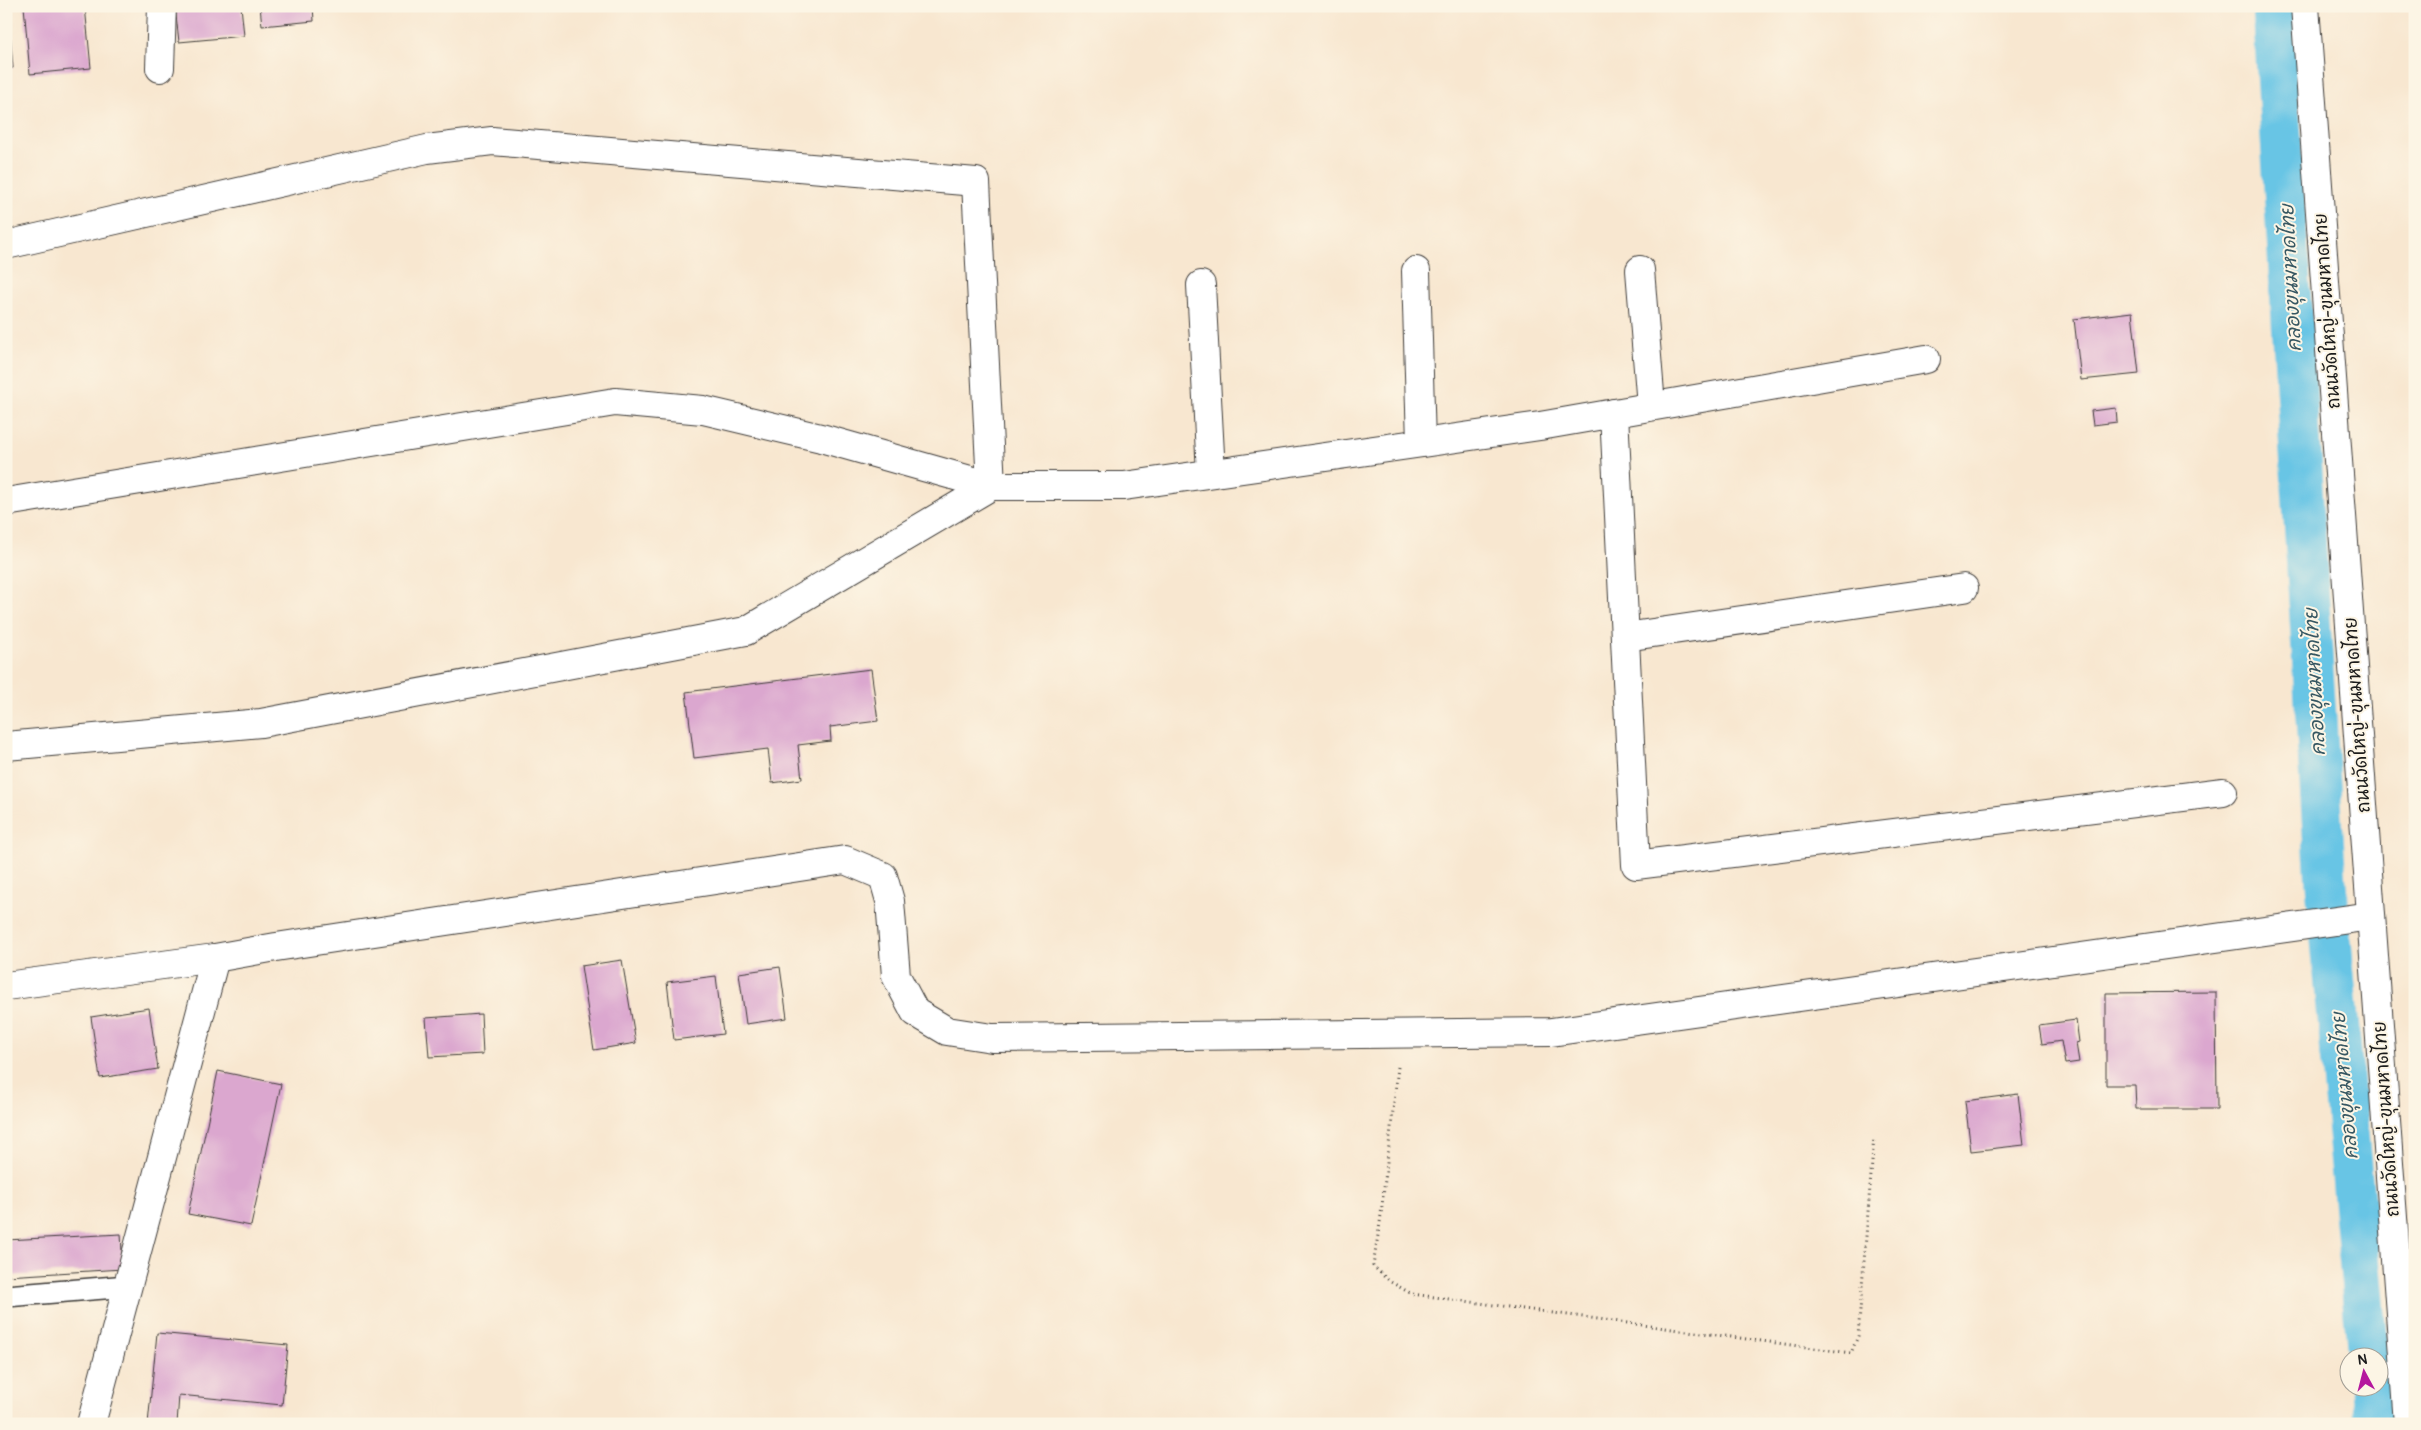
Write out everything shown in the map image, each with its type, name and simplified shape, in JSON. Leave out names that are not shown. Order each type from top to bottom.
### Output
[{"type":"street","points":[[160,68],[162,6]]},
{"type":"street","name":"ถนนวัดใหญ่-ขุนมหาดไทย","points":[[2306,6],[2364,917],[2408,1329],[2408,1424]]},
{"type":"street","points":[[6,245],[427,149],[492,141],[976,182],[991,486]]},
{"type":"street","points":[[1640,270],[1651,406]]},
{"type":"street","points":[[1416,272],[1421,443]]},
{"type":"street","points":[[1201,285],[1210,473]]},
{"type":"street","points":[[6,502],[615,402],[703,410],[821,438],[991,486],[1124,486],[1614,413],[1926,359]]},
{"type":"street","points":[[1614,413],[1636,865],[2223,792]]},
{"type":"street","points":[[6,746],[261,723],[746,631],[991,486]]},
{"type":"street","points":[[1625,637],[1964,588]]},
{"type":"street","points":[[6,986],[215,958],[845,860],[883,876],[890,901],[896,976],[915,1012],[946,1031],[992,1038],[1551,1032],[2364,917]]},
{"type":"street","points":[[91,1424],[215,958]]},
{"type":"lane","points":[[6,1296],[128,1286]]},
{"type":"path","points":[[1402,1034],[1373,1266],[1389,1281],[1412,1294],[1851,1353],[1858,1336],[1874,1137]]},
{"type":"building","points":[[6,6],[8,6],[13,68],[6,69]]},
{"type":"building","points":[[24,6],[85,6],[91,68],[30,74]]},
{"type":"building","points":[[175,6],[241,6],[244,36],[179,42]]},
{"type":"building","points":[[260,6],[313,6],[314,21],[262,26]]},
{"type":"building","points":[[640,6],[697,6],[697,8],[640,9]]},
{"type":"building","points":[[2132,312],[2139,374],[2081,380],[2074,319]]},
{"type":"building","points":[[2116,408],[2117,422],[2093,425],[2091,411]]},
{"type":"building","points":[[871,669],[878,721],[830,727],[831,741],[798,745],[802,779],[772,783],[768,749],[694,758],[686,692]]},
{"type":"building","points":[[622,960],[636,1043],[594,1050],[581,966]]},
{"type":"building","points":[[780,967],[787,1018],[746,1024],[739,973]]},
{"type":"building","points":[[716,976],[723,1034],[674,1040],[667,982]]},
{"type":"building","points":[[2216,992],[2217,1109],[2136,1109],[2135,1085],[2106,1085],[2106,993]]},
{"type":"building","points":[[149,1008],[158,1069],[100,1078],[91,1017]]},
{"type":"building","points":[[481,1014],[483,1054],[429,1057],[426,1018]]},
{"type":"building","points":[[2076,1020],[2079,1042],[2076,1043],[2079,1062],[2065,1064],[2061,1041],[2042,1044],[2039,1025]]},
{"type":"building","points":[[218,1071],[281,1084],[251,1226],[188,1214]]},
{"type":"building","points":[[2018,1094],[2024,1145],[1971,1151],[1965,1101]]},
{"type":"building","points":[[121,1234],[123,1269],[6,1276],[6,1240]]},
{"type":"building","points":[[157,1333],[288,1345],[282,1405],[179,1395],[177,1424],[148,1424]]},
{"type":"waterway","name":"คลองขุนมหาดไทย","points":[[2273,6],[2326,884],[2367,1348]]},
{"type":"waterway","name":"คลองขุนมหาดไทย","points":[[2372,1398],[2374,1424]]}]
